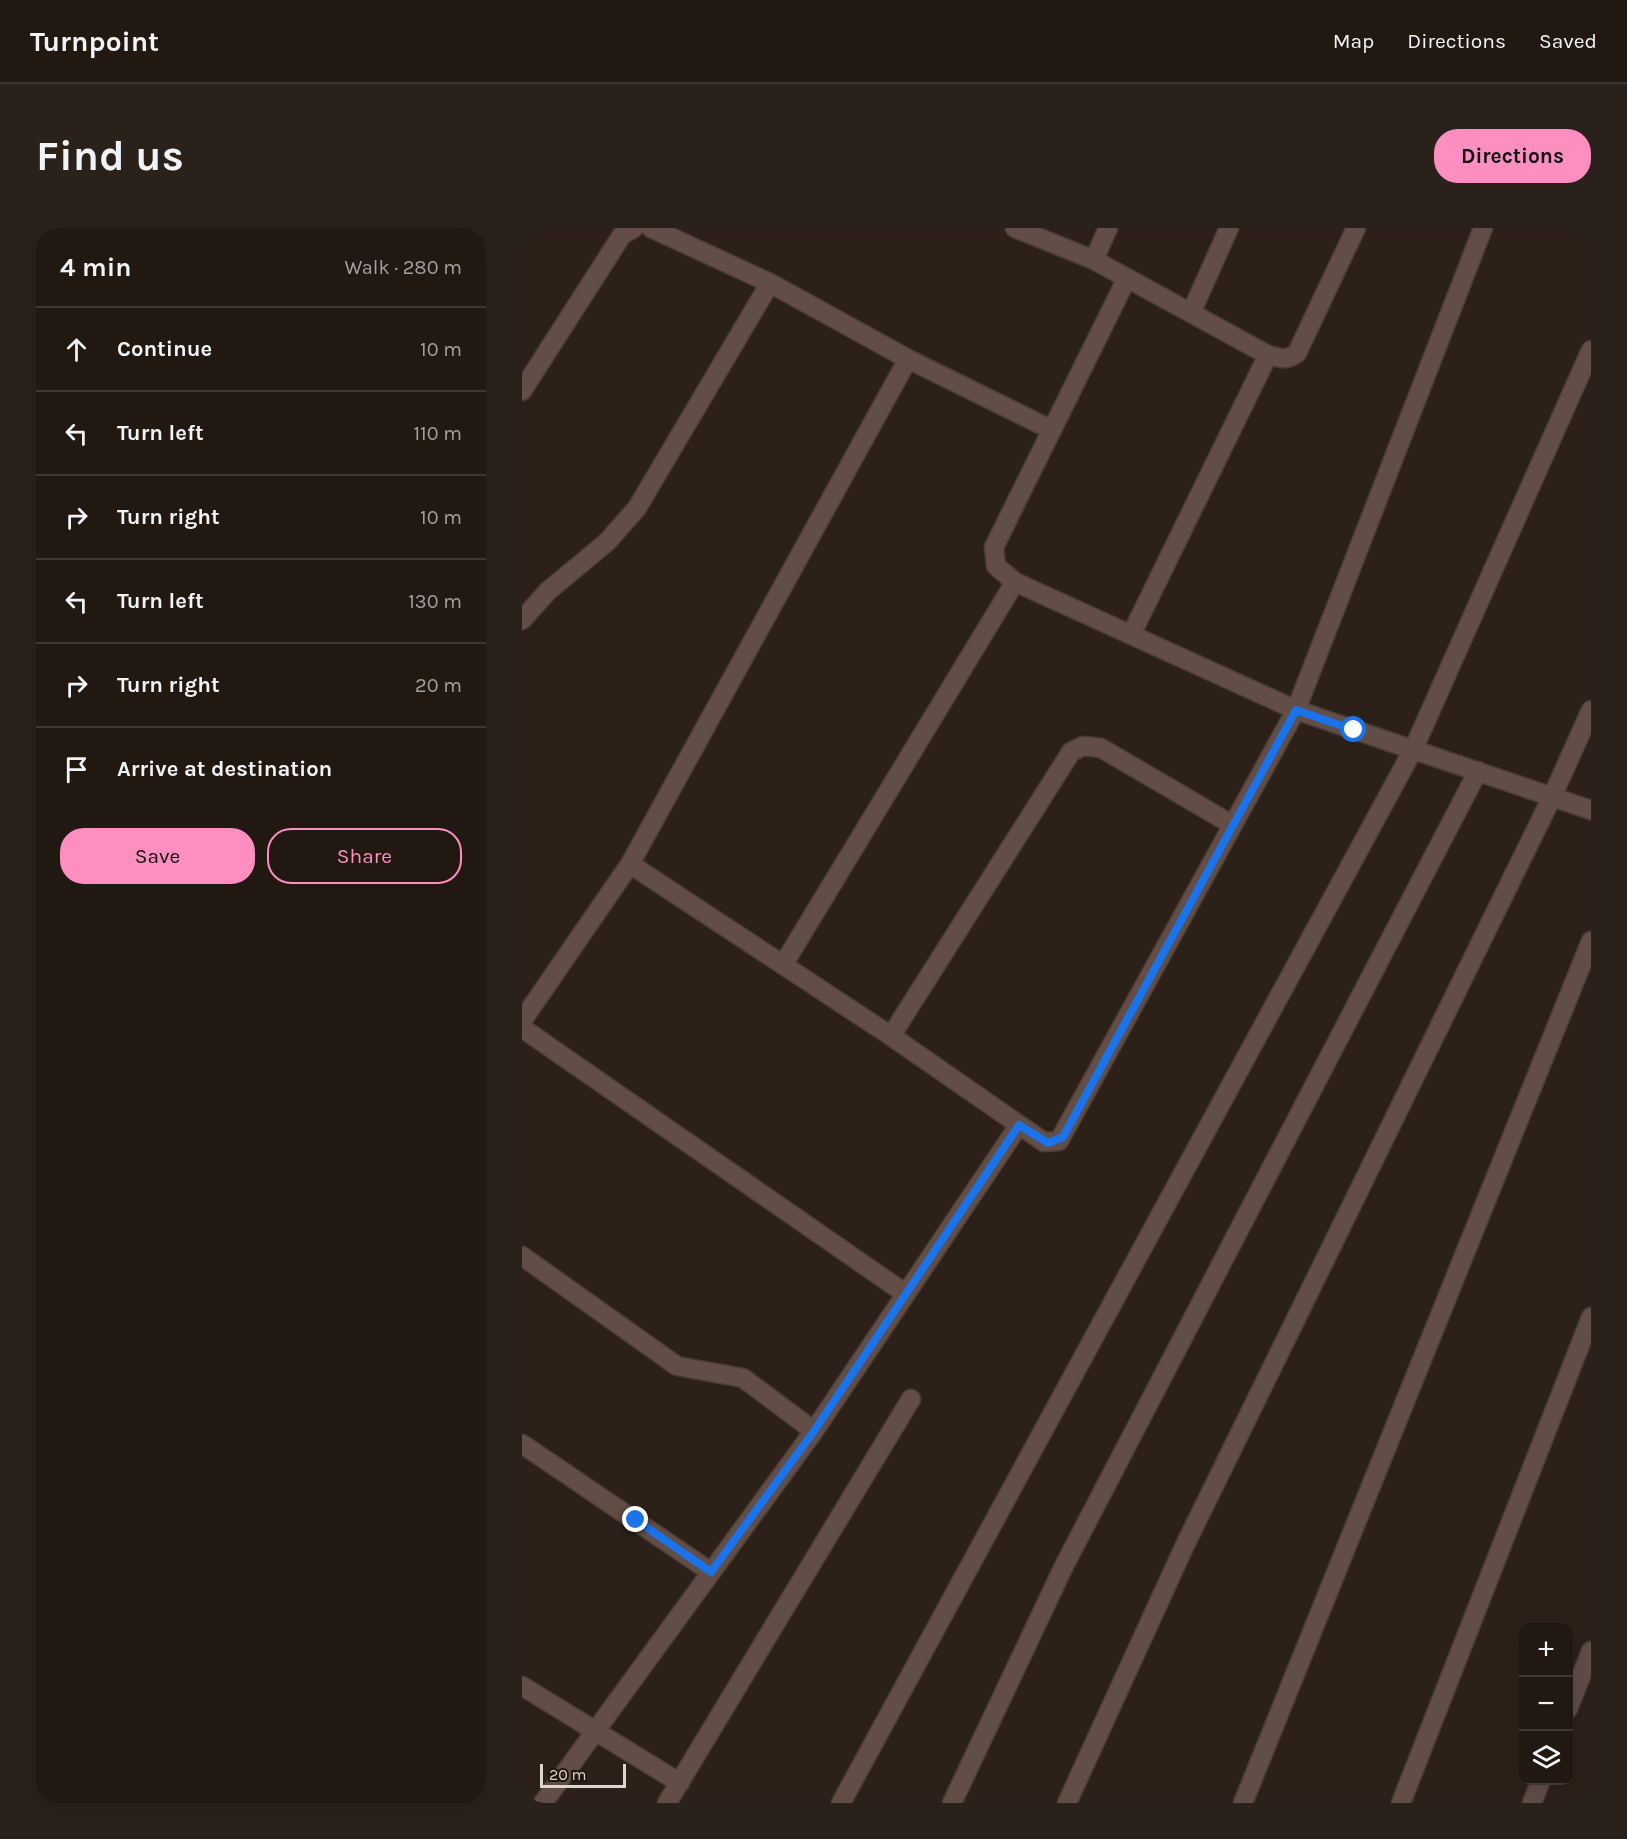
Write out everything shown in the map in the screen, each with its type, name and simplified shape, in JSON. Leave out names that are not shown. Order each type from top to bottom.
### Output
[{"type":"street","points":[[522,391],[622,235],[634,228]]},
{"type":"street","points":[[651,228],[770,283],[908,359],[1052,430]]},
{"type":"street","points":[[1015,228],[1094,260],[1268,355],[1283,359],[1291,358],[1297,353],[1356,228]]},
{"type":"street","points":[[1094,260],[1108,228]]},
{"type":"street","points":[[1191,313],[1228,228]]},
{"type":"street","points":[[630,864],[891,1036],[1019,1125],[1048,1143],[1063,1137],[1296,710],[1483,228]]},
{"type":"street","points":[[1126,278],[994,547],[996,566],[1015,582],[1296,710],[1591,810]]},
{"type":"street","points":[[522,620],[548,591],[607,542],[637,508],[770,283]]},
{"type":"street","points":[[841,1803],[1413,750],[1591,350]]},
{"type":"street","points":[[1131,635],[1268,355]]},
{"type":"street","points":[[522,1021],[630,864],[908,359]]},
{"type":"street","points":[[783,965],[1015,582]]},
{"type":"street","points":[[1066,1803],[1185,1545],[1552,797],[1591,710]]},
{"type":"street","points":[[891,1036],[1071,752],[1083,746],[1101,748],[1232,824]]},
{"type":"street","points":[[952,1803],[1064,1566],[1478,771]]},
{"type":"street","points":[[1243,1803],[1591,941]]},
{"type":"street","points":[[522,1028],[906,1294]]},
{"type":"street","points":[[543,1803],[814,1431],[1019,1125]]},
{"type":"street","points":[[522,1256],[677,1366],[743,1378],[814,1431]]},
{"type":"street","points":[[1401,1803],[1591,1317]]},
{"type":"street","points":[[667,1803],[911,1399]]},
{"type":"street","points":[[522,1444],[711,1572]]},
{"type":"street","points":[[1573,1699],[1591,1652]]},
{"type":"street","points":[[522,1686],[594,1733],[680,1783]]},
{"type":"street","points":[[1532,1803],[1539,1785]]},
{"type":"route","points":[[636,1520],[711,1572],[814,1431],[1019,1125],[1044,1142],[1054,1143],[1063,1137],[1296,710],[1354,730]]}]
